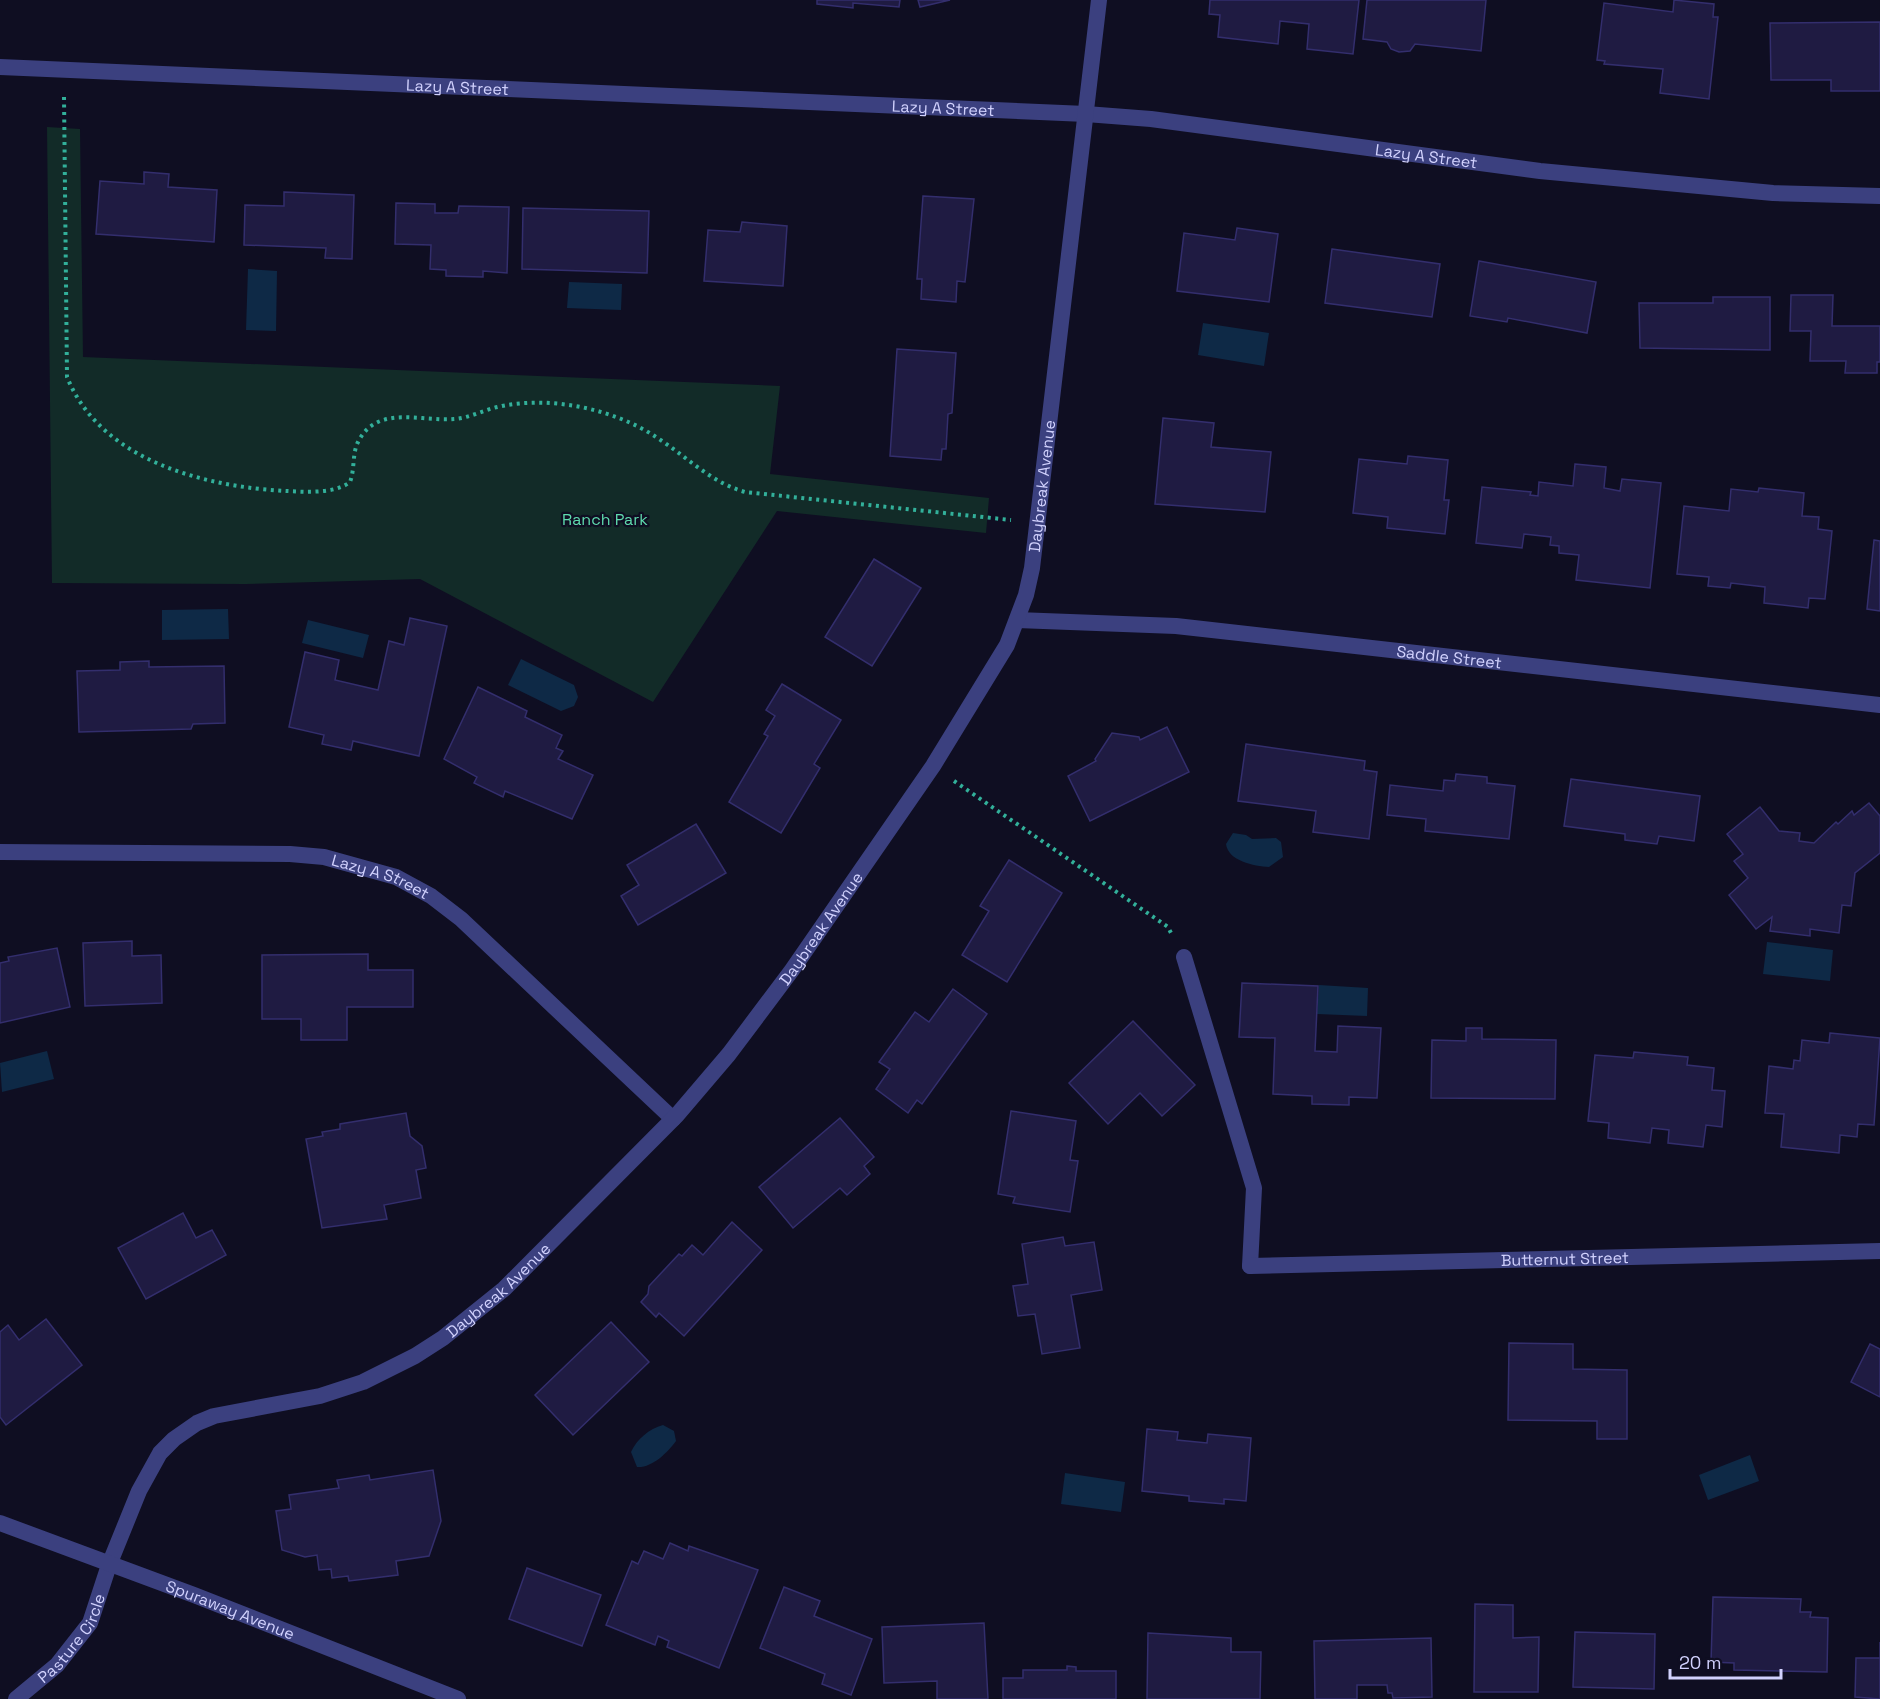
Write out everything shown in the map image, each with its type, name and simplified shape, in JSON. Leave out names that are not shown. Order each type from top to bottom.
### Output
[{"type":"street","name":"Daybreak Avenue","points":[[108,1565],[150,1469],[160,1453],[184,1431],[214,1416],[300,1400],[341,1389],[386,1371],[424,1350],[504,1289],[673,1119],[729,1054],[792,970],[933,766],[994,669],[1026,595],[1039,523],[1099,0]]},
{"type":"street","name":"Lazy A Street","points":[[0,67],[1086,114],[1151,119],[1540,171],[1773,193],[1880,196]]},
{"type":"street","name":"Saddle Street","points":[[1017,620],[1176,626],[1880,705]]},
{"type":"street","name":"Lazy A Street","points":[[0,852],[290,854],[353,863],[396,877],[431,896],[461,919],[673,1119]]},
{"type":"street","name":"Butternut Street","points":[[1184,957],[1254,1188],[1250,1266],[1880,1251]]},
{"type":"street","name":"Spuraway Avenue","points":[[0,1523],[194,1595],[458,1699]]},
{"type":"street","name":"Pasture Circle","points":[[16,1699],[57,1665],[90,1623],[108,1565]]},
{"type":"path","points":[[63,70],[67,377],[88,415],[129,448],[163,466],[207,479],[256,488],[296,491],[326,490],[350,482],[358,441],[374,424],[382,420],[391,417],[456,419],[502,406],[548,404],[611,415],[645,429],[716,481],[745,492],[1039,523]]},
{"type":"path","points":[[933,766],[1168,927],[1184,957]]},
{"type":"green space","name":"Ranch Park","points":[[47,127],[80,129],[83,357],[780,386],[770,474],[989,498],[986,533],[777,511],[653,702],[420,579],[246,584],[52,583]]},
{"type":"water","points":[[248,269],[277,271],[276,331],[246,330]]},
{"type":"water","points":[[569,282],[622,284],[621,310],[567,308]]},
{"type":"water","points":[[1203,323],[1269,333],[1264,366],[1198,355]]},
{"type":"water","points":[[228,609],[229,639],[162,640],[162,610]]},
{"type":"water","points":[[308,620],[369,635],[363,658],[302,643]]},
{"type":"water","points":[[521,659],[574,685],[578,697],[574,706],[561,711],[508,685]]},
{"type":"water","points":[[1233,833],[1246,835],[1252,839],[1276,838],[1281,842],[1283,857],[1269,867],[1243,862],[1231,855],[1228,850],[1226,844]]},
{"type":"water","points":[[1767,942],[1833,950],[1830,981],[1763,974]]},
{"type":"water","points":[[1319,985],[1368,988],[1367,1016],[1317,1014]]},
{"type":"water","points":[[47,1051],[54,1079],[2,1092],[0,1063]]},
{"type":"water","points":[[663,1425],[674,1431],[676,1441],[664,1455],[654,1462],[637,1467],[631,1452],[634,1447],[644,1435]]},
{"type":"water","points":[[1750,1455],[1759,1481],[1708,1500],[1699,1475]]},
{"type":"water","points":[[1065,1473],[1125,1482],[1121,1512],[1061,1504]]},
{"type":"building","points":[[817,0],[900,0],[899,7],[853,3],[853,8],[817,4]]},
{"type":"building","points":[[918,0],[950,0],[920,7]]},
{"type":"building","points":[[1210,0],[1359,0],[1353,54],[1307,49],[1309,24],[1280,21],[1278,44],[1218,37],[1220,15],[1209,14]]},
{"type":"building","points":[[1367,0],[1486,0],[1481,51],[1415,44],[1410,51],[1399,52],[1391,49],[1387,42],[1363,39]]},
{"type":"building","points":[[1674,0],[1714,4],[1713,17],[1718,17],[1709,99],[1660,93],[1663,69],[1604,64],[1605,61],[1597,60],[1604,3],[1673,12]]},
{"type":"building","points":[[1880,22],[1880,91],[1831,91],[1831,80],[1771,80],[1770,23]]},
{"type":"building","points":[[144,172],[169,174],[168,187],[217,190],[214,242],[96,234],[100,181],[144,184]]},
{"type":"building","points":[[284,192],[354,195],[352,259],[325,258],[326,248],[244,245],[245,205],[284,206]]},
{"type":"building","points":[[923,196],[974,199],[965,282],[957,281],[956,302],[921,299],[922,279],[917,279]]},
{"type":"building","points":[[396,203],[435,204],[435,213],[458,213],[459,206],[509,207],[507,273],[483,271],[483,277],[446,276],[446,270],[430,269],[431,245],[395,244]]},
{"type":"building","points":[[523,208],[649,211],[647,273],[522,269]]},
{"type":"building","points":[[742,222],[787,226],[783,286],[704,281],[708,230],[740,232]]},
{"type":"building","points":[[1237,228],[1278,234],[1269,302],[1177,291],[1184,233],[1235,240]]},
{"type":"building","points":[[1332,249],[1440,264],[1432,317],[1325,303]]},
{"type":"building","points":[[1479,261],[1596,282],[1587,333],[1508,318],[1507,322],[1470,316]]},
{"type":"building","points":[[1791,295],[1833,295],[1832,326],[1880,326],[1880,362],[1877,362],[1877,373],[1845,373],[1846,361],[1810,361],[1811,331],[1790,331]]},
{"type":"building","points":[[1713,297],[1770,297],[1770,350],[1640,348],[1639,303],[1713,303]]},
{"type":"building","points":[[897,349],[956,353],[952,413],[948,414],[946,449],[942,449],[941,460],[890,456]]},
{"type":"building","points":[[1163,418],[1214,423],[1211,447],[1271,452],[1265,512],[1155,504]]},
{"type":"building","points":[[1408,456],[1448,460],[1444,500],[1449,500],[1445,534],[1387,528],[1388,517],[1353,513],[1359,459],[1407,464]]},
{"type":"building","points":[[1575,464],[1606,467],[1604,488],[1620,491],[1622,479],[1661,483],[1650,588],[1576,580],[1579,555],[1559,553],[1559,546],[1550,545],[1551,537],[1524,534],[1522,548],[1476,543],[1482,487],[1531,492],[1530,495],[1538,496],[1539,482],[1573,486]]},
{"type":"building","points":[[1759,488],[1804,493],[1802,516],[1819,517],[1818,529],[1832,531],[1825,599],[1809,598],[1808,608],[1764,603],[1765,587],[1731,583],[1730,588],[1708,586],[1709,577],[1677,574],[1684,506],[1729,511],[1731,489],[1758,492]]},
{"type":"building","points":[[1874,540],[1880,541],[1880,611],[1867,609]]},
{"type":"building","points":[[874,559],[921,588],[872,666],[825,637]]},
{"type":"building","points":[[410,618],[447,626],[419,756],[353,741],[351,750],[322,744],[324,735],[289,727],[305,652],[339,660],[335,680],[378,690],[389,641],[404,645]]},
{"type":"building","points":[[149,661],[149,667],[224,666],[225,723],[193,724],[191,729],[79,732],[77,671],[120,670],[120,662]]},
{"type":"building","points":[[782,684],[841,720],[814,764],[820,768],[781,833],[729,802],[768,736],[764,734],[775,716],[766,710]]},
{"type":"building","points":[[478,687],[527,711],[525,717],[562,735],[556,748],[563,751],[558,759],[593,775],[572,819],[505,791],[503,797],[474,783],[477,777],[444,759]]},
{"type":"building","points":[[1167,727],[1189,772],[1090,821],[1068,776],[1096,761],[1095,759],[1112,733],[1139,737],[1140,740]]},
{"type":"building","points":[[1246,744],[1365,761],[1364,770],[1377,772],[1369,839],[1313,832],[1316,811],[1238,801]]},
{"type":"building","points":[[1456,774],[1487,777],[1487,783],[1515,786],[1509,839],[1425,831],[1426,819],[1387,815],[1390,785],[1443,791],[1444,780],[1455,781]]},
{"type":"building","points":[[1571,779],[1700,796],[1694,841],[1659,836],[1657,844],[1625,840],[1625,834],[1564,826]]},
{"type":"building","points":[[1869,803],[1880,816],[1880,853],[1855,873],[1851,906],[1842,905],[1839,933],[1810,929],[1810,936],[1770,931],[1772,917],[1756,929],[1729,895],[1748,878],[1734,861],[1743,854],[1727,834],[1760,807],[1779,831],[1800,833],[1799,841],[1814,843],[1836,822],[1838,824],[1852,811],[1854,815]]},
{"type":"building","points":[[696,824],[726,873],[638,925],[621,896],[639,885],[627,865]]},
{"type":"building","points":[[1009,860],[1062,893],[1007,982],[962,955],[989,911],[980,906]]},
{"type":"building","points":[[132,941],[132,956],[161,955],[162,1003],[85,1006],[83,943]]},
{"type":"building","points":[[57,948],[70,1007],[0,1023],[0,963],[9,961],[8,957]]},
{"type":"building","points":[[368,954],[368,970],[413,970],[413,1007],[347,1007],[347,1040],[301,1040],[301,1019],[262,1019],[262,955]]},
{"type":"building","points":[[1242,983],[1318,986],[1315,1051],[1337,1052],[1338,1026],[1381,1028],[1377,1098],[1349,1097],[1349,1105],[1312,1104],[1312,1096],[1273,1094],[1275,1038],[1239,1037]]},
{"type":"building","points":[[953,989],[987,1014],[922,1104],[917,1100],[908,1113],[876,1089],[890,1069],[879,1062],[915,1012],[929,1022]]},
{"type":"building","points":[[1133,1021],[1195,1085],[1162,1116],[1140,1093],[1108,1124],[1069,1083]]},
{"type":"building","points":[[1466,1028],[1482,1028],[1482,1039],[1556,1040],[1555,1099],[1431,1098],[1432,1040],[1466,1041]]},
{"type":"building","points":[[1830,1033],[1880,1038],[1874,1125],[1858,1124],[1857,1137],[1840,1135],[1839,1153],[1781,1147],[1784,1114],[1765,1113],[1769,1066],[1793,1069],[1794,1060],[1800,1061],[1802,1040],[1829,1043]]},
{"type":"building","points":[[1634,1052],[1688,1057],[1687,1065],[1714,1068],[1712,1090],[1725,1091],[1722,1127],[1706,1125],[1703,1147],[1668,1143],[1669,1130],[1652,1128],[1650,1143],[1608,1138],[1609,1123],[1588,1121],[1595,1055],[1633,1058]]},
{"type":"building","points":[[1011,1111],[1076,1121],[1070,1160],[1078,1161],[1070,1212],[1013,1203],[1015,1197],[998,1194]]},
{"type":"building","points":[[406,1113],[410,1136],[422,1146],[426,1168],[416,1170],[421,1198],[384,1205],[387,1219],[322,1228],[306,1139],[323,1136],[322,1132],[340,1129],[340,1124]]},
{"type":"building","points":[[840,1118],[874,1157],[864,1166],[870,1174],[847,1195],[840,1188],[793,1228],[759,1187]]},
{"type":"building","points":[[183,1213],[196,1238],[212,1230],[226,1255],[146,1299],[118,1248]]},
{"type":"building","points":[[732,1222],[762,1250],[684,1336],[659,1313],[656,1317],[641,1302],[648,1294],[649,1286],[679,1254],[682,1256],[692,1245],[703,1255]]},
{"type":"building","points":[[1063,1237],[1065,1246],[1094,1242],[1102,1290],[1071,1295],[1080,1348],[1042,1354],[1035,1314],[1018,1316],[1013,1286],[1028,1284],[1022,1244]]},
{"type":"building","points":[[46,1319],[82,1365],[6,1425],[0,1417],[0,1332],[8,1325],[19,1340]]},
{"type":"building","points":[[611,1322],[649,1362],[573,1435],[535,1395]]},
{"type":"building","points":[[1509,1343],[1573,1344],[1573,1369],[1627,1370],[1627,1439],[1597,1439],[1597,1421],[1508,1420]]},
{"type":"building","points":[[1870,1344],[1880,1349],[1880,1397],[1851,1382]]},
{"type":"building","points":[[1147,1429],[1178,1432],[1177,1440],[1207,1443],[1208,1434],[1251,1438],[1246,1501],[1224,1499],[1224,1504],[1189,1501],[1189,1496],[1142,1491]]},
{"type":"building","points":[[433,1470],[441,1521],[429,1556],[396,1561],[398,1575],[349,1581],[348,1576],[332,1578],[331,1569],[319,1570],[317,1555],[305,1557],[282,1550],[276,1511],[291,1509],[289,1495],[339,1488],[337,1480],[369,1475],[370,1480]]},
{"type":"building","points":[[670,1543],[688,1551],[689,1546],[758,1570],[719,1668],[667,1647],[669,1641],[658,1636],[655,1645],[606,1625],[632,1561],[638,1564],[644,1551],[663,1559]]},
{"type":"building","points":[[527,1568],[601,1595],[582,1646],[509,1619]]},
{"type":"building","points":[[784,1587],[820,1601],[814,1616],[872,1639],[851,1695],[822,1684],[825,1674],[760,1648]]},
{"type":"building","points":[[1713,1597],[1801,1599],[1800,1612],[1811,1612],[1810,1617],[1828,1618],[1827,1672],[1734,1670],[1734,1663],[1711,1662]]},
{"type":"building","points":[[1475,1604],[1513,1605],[1513,1638],[1539,1637],[1538,1692],[1474,1692]]},
{"type":"building","points":[[984,1623],[988,1699],[937,1699],[937,1681],[884,1683],[882,1627]]},
{"type":"building","points":[[1575,1632],[1655,1634],[1654,1689],[1573,1687]]},
{"type":"building","points":[[1148,1633],[1231,1638],[1231,1652],[1261,1652],[1260,1699],[1147,1699]]},
{"type":"building","points":[[1431,1638],[1432,1697],[1393,1698],[1392,1693],[1388,1693],[1387,1685],[1357,1685],[1357,1699],[1315,1699],[1314,1641]]},
{"type":"building","points":[[1856,1658],[1880,1658],[1880,1699],[1855,1697]]},
{"type":"building","points":[[1067,1666],[1076,1667],[1076,1671],[1116,1671],[1116,1699],[1003,1699],[1003,1678],[1023,1678],[1023,1670],[1067,1670]]}]
